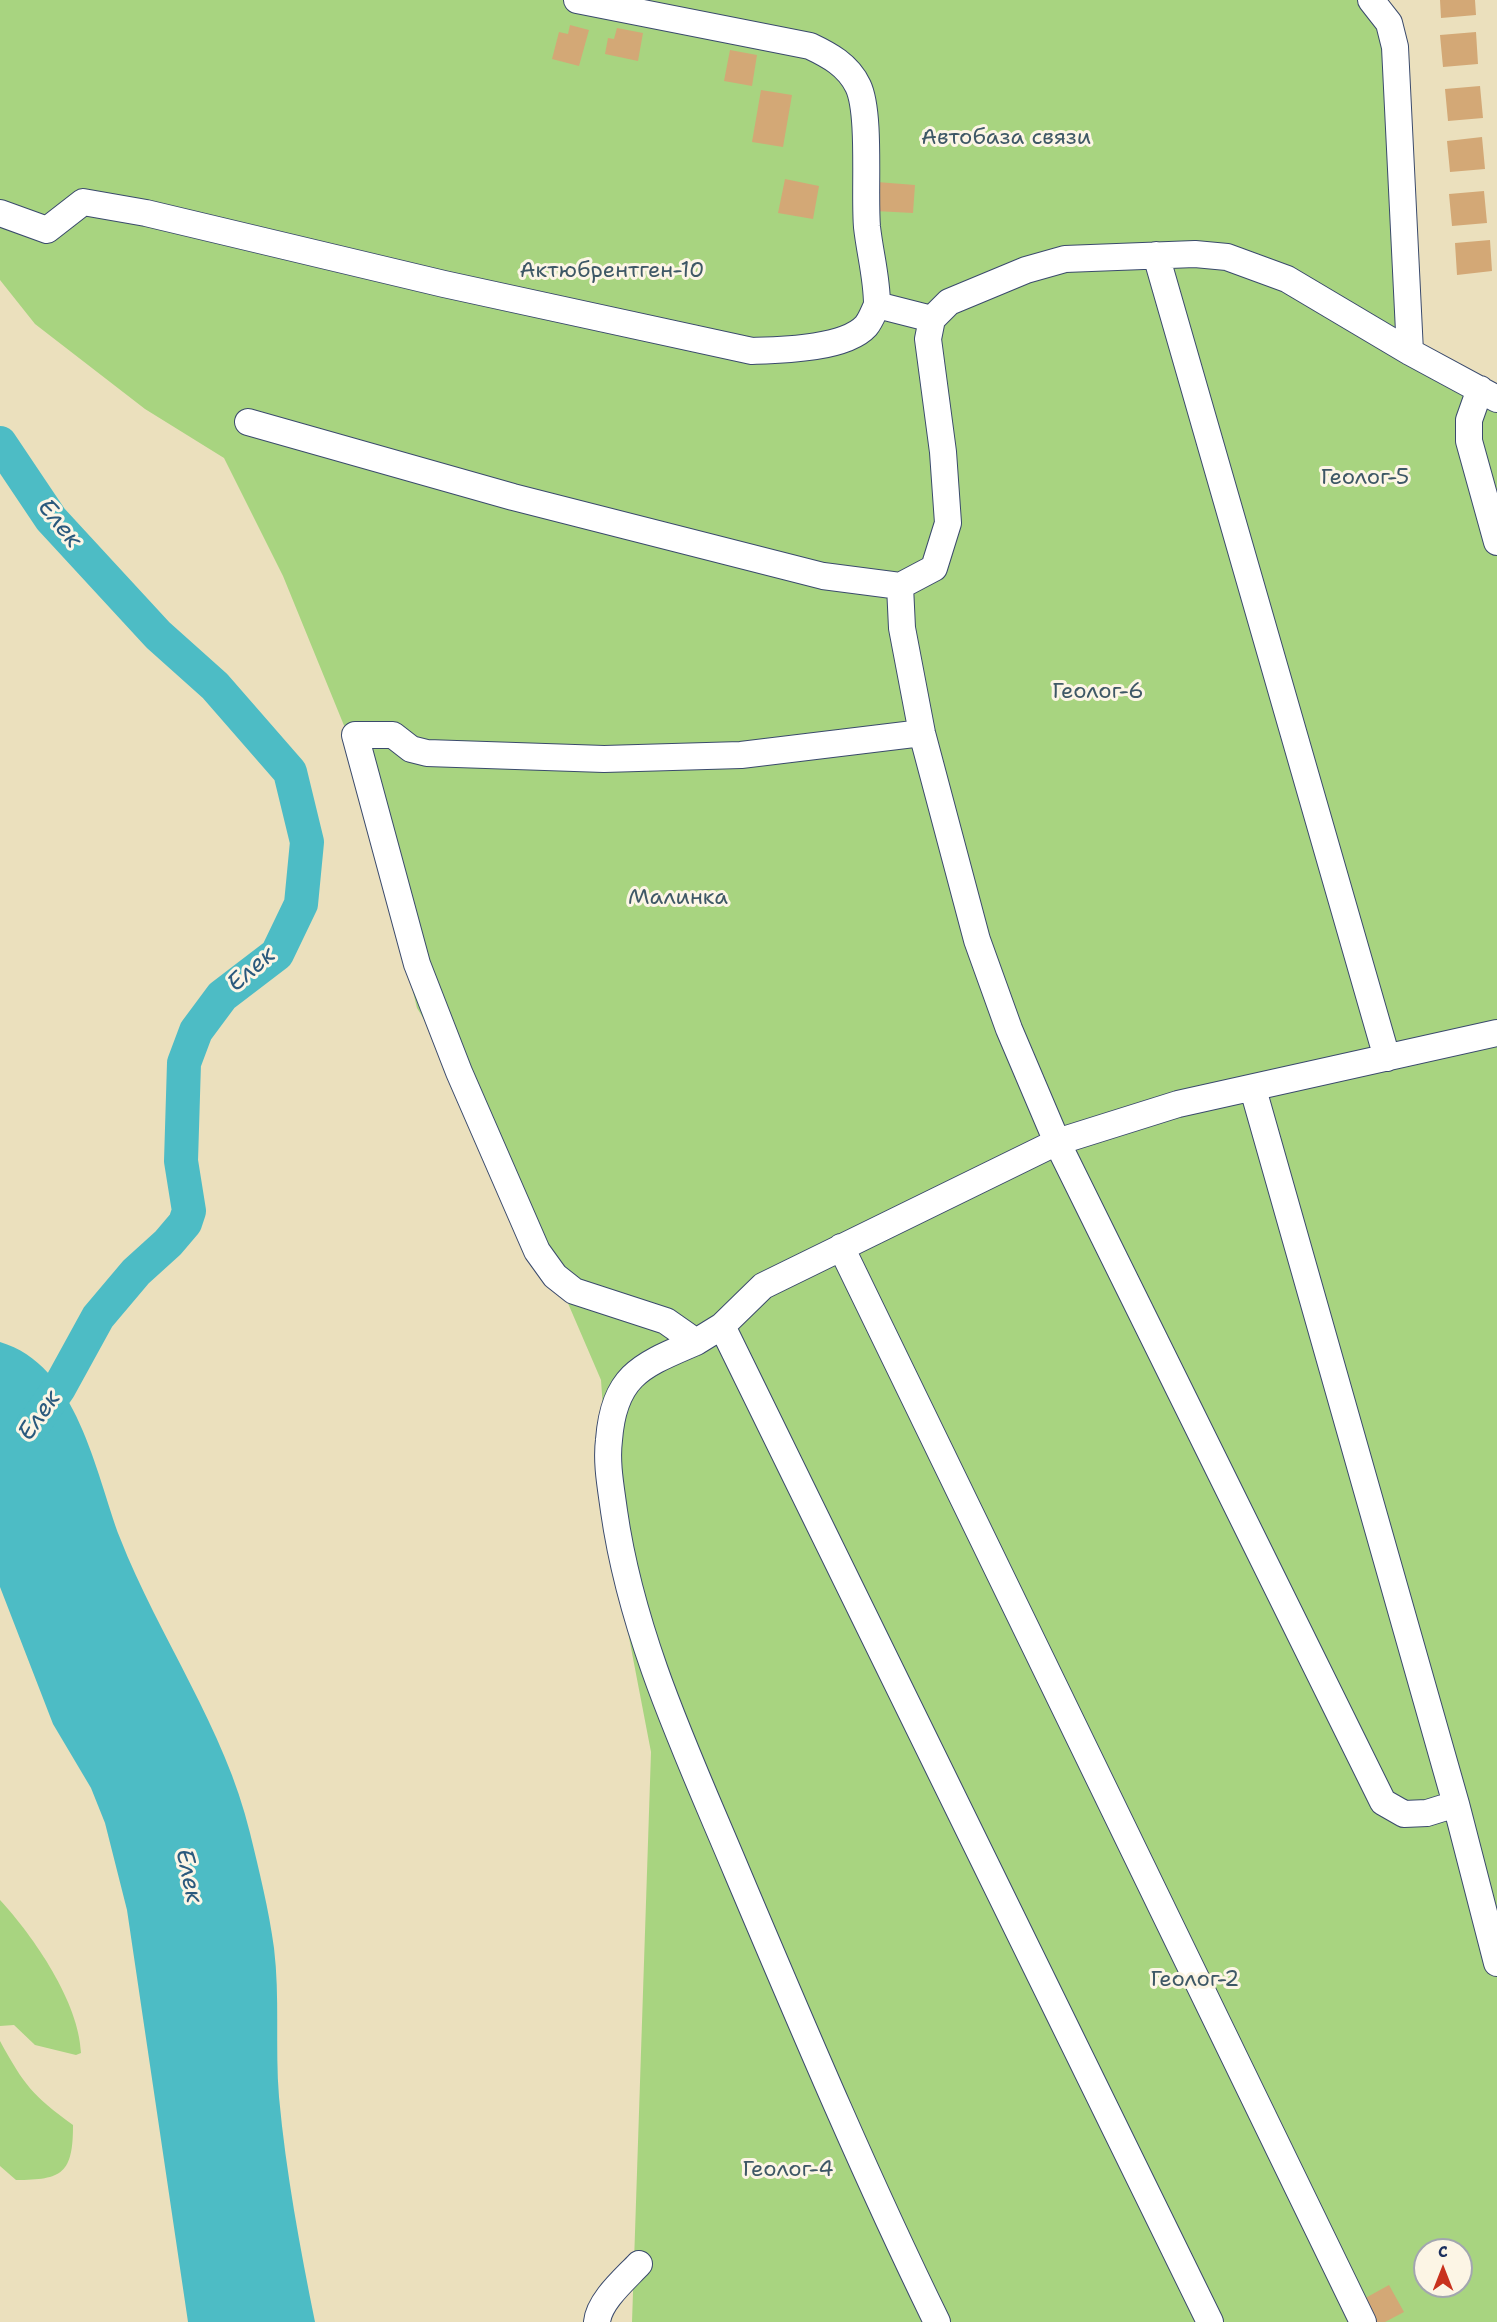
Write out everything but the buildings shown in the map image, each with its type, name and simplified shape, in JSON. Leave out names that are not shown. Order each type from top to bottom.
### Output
[{"type":"street","points":[[0,213],[47,230],[83,202],[146,213],[444,284],[752,351],[803,350],[837,341],[865,327],[877,305],[877,276],[867,228],[864,117],[858,86],[838,59],[810,46],[577,0]]},
{"type":"street","points":[[1371,0],[1389,23],[1395,46],[1410,352]]},
{"type":"street","points":[[1156,255],[1387,1058]]},
{"type":"street","points":[[248,422],[513,497],[812,574],[900,586],[934,568],[948,523],[943,452],[928,339],[932,319],[949,302],[1026,270],[1065,260],[1156,255],[1227,257],[1257,266],[1287,279],[1410,352],[1488,394],[1470,420],[1469,441],[1497,542]]},
{"type":"street","points":[[877,305],[932,319]]},
{"type":"street","points":[[900,586],[902,628],[922,733],[977,940],[1009,1029],[1057,1142],[1383,1802],[1404,1814],[1427,1813],[1456,1804]]},
{"type":"street","points":[[696,1342],[666,1321],[574,1290],[555,1276],[537,1251],[459,1072],[417,964],[355,735],[393,735],[411,749],[427,753],[604,759],[741,755],[922,733]]},
{"type":"street","points":[[937,2322],[896,2238],[816,2059],[674,1720],[641,1631],[622,1566],[610,1484],[609,1440],[617,1404],[626,1382],[643,1365],[696,1342],[722,1326],[763,1286],[1057,1142],[1178,1104],[1253,1089],[1497,1032]]},
{"type":"street","points":[[1253,1089],[1456,1804],[1497,1963]]},
{"type":"street","points":[[841,1247],[1363,2322]]},
{"type":"street","points":[[722,1326],[1210,2322]]},
{"type":"street","points":[[597,2322],[614,2291],[639,2264]]},
{"type":"green space","points":[[0,0],[1378,0],[1385,10],[1411,352],[1497,399],[1497,2322],[632,2322],[651,1752],[613,1554],[601,1380],[496,1136],[417,1008],[354,750],[283,576],[224,458],[145,409],[35,324],[0,280]]},
{"type":"green space","points":[[0,1900],[27,1932],[52,1971],[72,2013],[81,2053],[76,2055],[35,2045],[14,2025],[0,2026]]},
{"type":"green space","points":[[0,2041],[30,2089],[73,2125],[71,2154],[62,2171],[55,2175],[32,2180],[16,2180],[0,2166]]},
{"type":"water","points":[[0,1342],[27,1354],[48,1373],[66,1397],[92,1453],[120,1538],[136,1575],[208,1720],[239,1794],[260,1876],[274,1948],[279,2097],[285,2154],[315,2322],[188,2322],[127,1910],[105,1823],[91,1788],[53,1724],[0,1587]]},
{"type":"waterway","name":"Елек","points":[[0,443],[51,519],[158,635],[215,686],[290,772],[307,842],[301,904],[277,954],[222,996],[196,1031],[184,1063],[181,1161],[189,1211],[185,1223],[168,1243],[136,1272],[98,1317],[59,1388],[32,1427]]},
{"type":"park label","name":"Автобаза связи","points":[[1006,138]]},
{"type":"park label","name":"Актюбрентген-10","points":[[612,271]]},
{"type":"park label","name":"Геолог-5","points":[[1365,478]]},
{"type":"park label","name":"Геолог-6","points":[[1098,692]]},
{"type":"park label","name":"Малинка","points":[[678,898]]},
{"type":"park label","name":"Геолог-2","points":[[1195,1980]]},
{"type":"park label","name":"Геолог-4","points":[[788,2170]]}]
